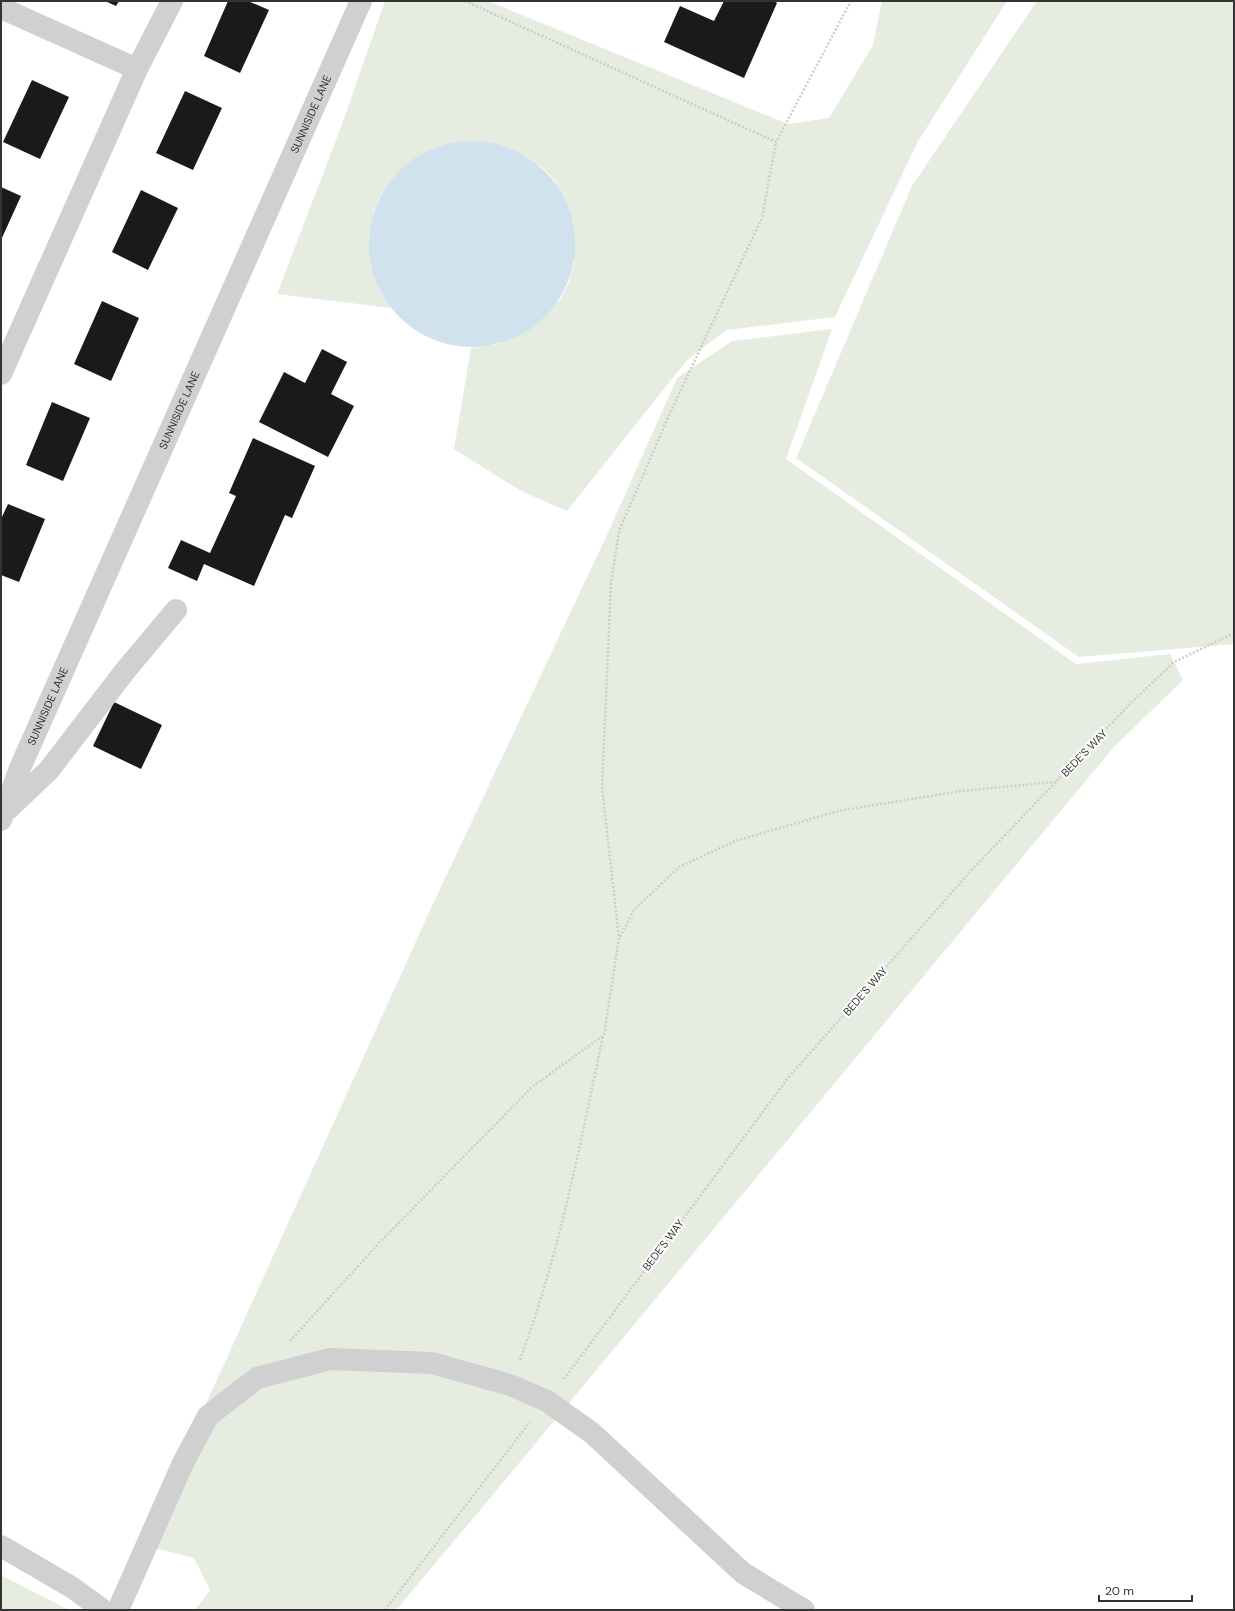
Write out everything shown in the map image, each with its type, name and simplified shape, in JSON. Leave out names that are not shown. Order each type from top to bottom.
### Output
[{"type":"street","points":[[1,374],[137,69],[172,1]]},
{"type":"street","name":"SUNNISIDE LANE","points":[[3,816],[20,768],[361,1]]},
{"type":"street","points":[[1,8],[137,69]]},
{"type":"street","points":[[3,816],[49,770],[125,671],[176,610]]},
{"type":"street","points":[[118,1610],[183,1463],[208,1416],[257,1378],[330,1359],[432,1363],[510,1384],[547,1401],[592,1433],[743,1574],[804,1610]]},
{"type":"street","points":[[1,1546],[73,1588],[102,1610]]},
{"type":"path","points":[[466,1],[776,142]]},
{"type":"path","points":[[510,1384],[527,1341],[552,1264],[604,1036],[619,938],[602,787],[611,584],[619,531],[670,414],[762,218],[776,142],[851,1]]},
{"type":"path","name":"BEDE'S WAY","points":[[385,1610],[547,1401],[788,1078],[969,874],[1129,705],[1174,662],[1234,633]]},
{"type":"path","points":[[619,938],[634,910],[679,867],[735,841],[838,811],[960,791],[1056,782]]},
{"type":"path","points":[[289,1343],[380,1242],[532,1087],[604,1036]]},
{"type":"shaded area","points":[[385,1],[488,1],[788,124],[829,118],[873,45],[882,1],[1007,1],[917,143],[835,317],[726,330],[686,361],[567,511],[523,492],[454,449],[471,348],[500,344],[560,300],[569,282],[574,263],[555,181],[542,167],[527,156],[383,191],[374,210],[369,243],[380,291],[391,308],[277,294],[341,127]]},
{"type":"shaded area","points":[[1037,1],[1234,1],[1234,644],[1079,657],[796,458],[912,186]]},
{"type":"shaded area","points":[[832,329],[786,459],[1076,664],[1170,654],[1183,680],[1113,748],[396,1610],[195,1610],[210,1590],[194,1558],[142,1545],[432,906],[606,537],[677,378],[732,341]]},
{"type":"shaded area","points":[[1,1575],[69,1610],[1,1610]]},
{"type":"water","points":[[462,141],[482,141],[502,145],[521,153],[545,171],[563,195],[571,214],[575,234],[575,254],[571,274],[563,293],[545,317],[521,335],[502,343],[482,347],[462,347],[442,343],[423,335],[407,324],[392,309],[381,293],[373,274],[369,254],[369,234],[373,214],[381,195],[392,179],[407,164],[423,153],[442,145]]},
{"type":"building","points":[[105,1],[119,1],[116,6]]},
{"type":"building","points":[[228,1],[248,1],[269,10],[240,73],[204,56]]},
{"type":"building","points":[[724,1],[774,1],[777,3],[744,78],[664,42],[680,6],[714,21]]},
{"type":"building","points":[[32,80],[69,97],[40,159],[3,142]]},
{"type":"building","points":[[185,91],[222,108],[193,170],[156,153]]},
{"type":"building","points":[[1,187],[21,196],[1,240]]},
{"type":"building","points":[[141,190],[178,208],[148,270],[112,252]]},
{"type":"building","points":[[102,301],[139,318],[111,381],[74,364]]},
{"type":"building","points":[[322,349],[347,362],[331,394],[354,406],[328,457],[259,422],[284,372],[305,383]]},
{"type":"building","points":[[52,402],[90,418],[63,481],[26,465]]},
{"type":"building","points":[[253,438],[315,466],[292,518],[285,515],[254,586],[204,564],[197,581],[168,568],[181,540],[210,553],[236,496],[229,493]]},
{"type":"building","points":[[8,504],[45,519],[19,582],[1,575],[1,519]]},
{"type":"building","points":[[114,702],[162,725],[141,769],[93,746]]}]
